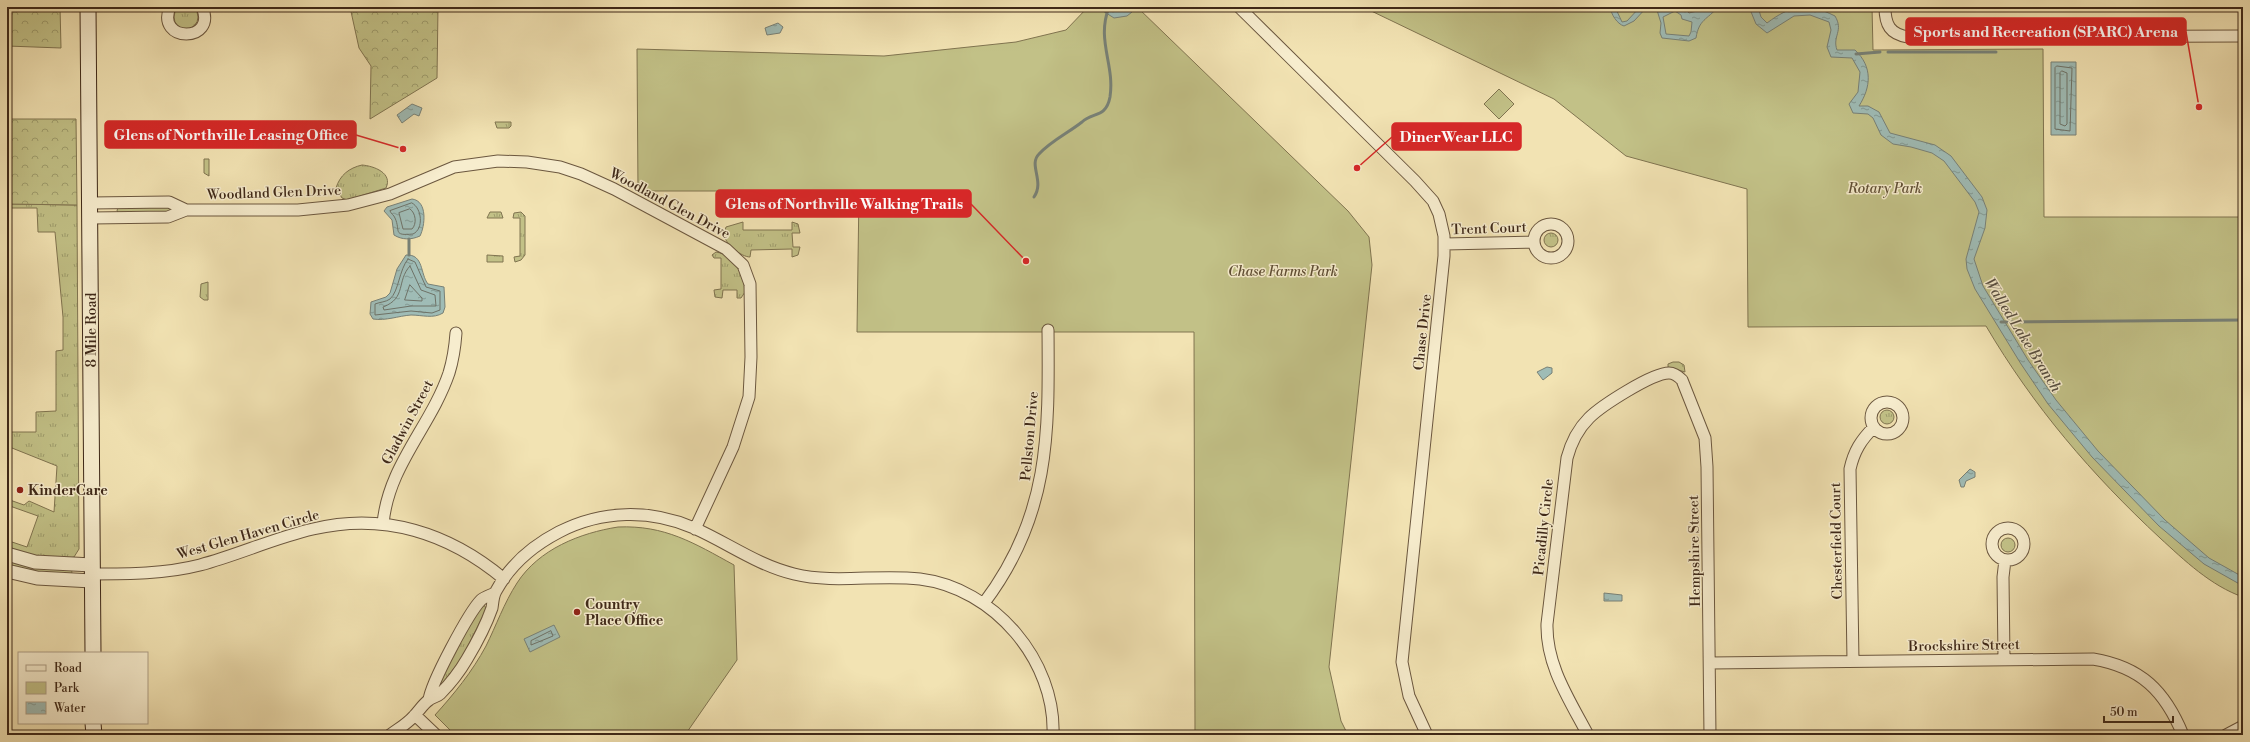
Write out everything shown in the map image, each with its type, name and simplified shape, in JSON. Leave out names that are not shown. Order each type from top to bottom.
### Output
[{"type":"main road","name":"8 Mile Road","points":[[88,7],[91,203],[93,652]]},
{"type":"main road","points":[[93,724],[94,735]]},
{"type":"street","points":[[170,7],[168,18],[169,24],[177,33],[188,35],[194,33],[202,25],[204,14],[202,7]]},
{"type":"street","name":"Chase Drive","points":[[1239,7],[1425,192],[1439,214],[1444,244],[1402,662],[1409,696],[1427,735]]},
{"type":"street","points":[[1885,7],[1887,25],[1891,31],[1908,38],[2243,36]]},
{"type":"street","name":"Woodland Glen Drive","points":[[91,218],[168,217],[186,210],[321,209],[366,202],[390,194],[442,171],[466,164],[517,161],[547,164],[581,174],[614,189],[733,254],[743,266],[750,284],[751,380],[742,426],[725,467],[695,529]]},
{"type":"street","name":"Woodland Glen Drive","points":[[91,203],[169,202],[186,210]]},
{"type":"street","name":"Trent Court","points":[[1444,244],[1534,242]]},
{"type":"street","name":"Pellston Drive","points":[[984,603],[1010,564],[1027,528],[1038,495],[1044,466],[1046,439],[1048,330]]},
{"type":"street","name":"Gladwin Street","points":[[383,524],[386,501],[397,472],[447,379],[454,350],[456,333]]},
{"type":"street","name":"Picadilly Circle","points":[[1588,735],[1555,671],[1547,642],[1547,624],[1567,458],[1577,434],[1597,411],[1612,400],[1657,376],[1667,373],[1674,374]]},
{"type":"street","name":"Hempshire Street","points":[[1674,374],[1682,380],[1705,438],[1708,486],[1710,735]]},
{"type":"street","name":"Chesterfield Court","points":[[1853,661],[1850,469],[1854,455],[1861,441],[1874,427]]},
{"type":"street","points":[[390,735],[416,715],[429,700],[438,695],[467,659],[491,609],[495,593],[504,579],[521,559],[538,545],[558,533],[590,519],[621,515],[651,516],[695,529],[758,562],[794,574],[828,579],[898,578],[930,581],[950,587],[984,603],[1017,636],[1040,670],[1051,705],[1053,735]]},
{"type":"street","name":"West Glen Haven Circle","points":[[92,573],[124,574],[179,570],[226,558],[313,529],[354,523],[383,524],[411,529],[459,547],[504,579]]},
{"type":"street","points":[[7,554],[35,562],[92,573]]},
{"type":"street","points":[[2004,659],[2003,577],[2005,560]]},
{"type":"street","points":[[7,571],[37,578],[92,573]]},
{"type":"street","points":[[429,700],[433,684],[464,626],[481,600],[495,593]]},
{"type":"street","name":"Brockshire Street","points":[[1710,663],[2082,658],[2115,663],[2135,673],[2156,688],[2171,708],[2183,735]]},
{"type":"street","points":[[416,715],[436,735]]},
{"type":"street","points":[[2228,735],[2243,726]]},
{"type":"green space","points":[[186,5],[191,6],[197,12],[197,22],[191,28],[186,29],[181,28],[175,22],[174,17],[175,12],[181,6]]},
{"type":"green space","points":[[60,7],[61,48],[7,46],[7,8]]},
{"type":"green space","points":[[350,7],[438,7],[437,78],[370,119],[371,66],[359,48]]},
{"type":"green space","name":"Chase Farms Park","points":[[1088,7],[1137,7],[1348,211],[1369,237],[1372,265],[1329,667],[1341,721],[1348,735],[1195,735],[1194,332],[857,332],[859,191],[638,191],[637,49],[884,56],[1016,42],[1066,30]]},
{"type":"green space","name":"Rotary Park","points":[[1363,7],[1872,7],[1873,50],[2043,49],[2044,217],[2243,217],[2243,597],[2220,586],[2198,572],[2160,538],[2111,490],[2087,464],[2044,412],[2023,384],[1986,326],[1748,327],[1747,189],[1626,156],[1554,99]]},
{"type":"green space","points":[[1499,89],[1514,104],[1499,119],[1484,104]]},
{"type":"green space","points":[[7,119],[76,119],[77,205],[7,204]]},
{"type":"green space","points":[[495,122],[511,122],[511,126],[509,128],[497,128]]},
{"type":"green space","points":[[204,159],[209,159],[209,176],[204,173]]},
{"type":"green space","points":[[362,165],[372,167],[385,174],[387,178],[386,188],[347,200],[342,198],[336,188],[340,179],[349,170]]},
{"type":"green space","points":[[7,204],[77,205],[79,549],[74,557],[66,559],[40,558],[7,549],[7,542],[9,541],[27,547],[38,516],[7,505],[7,499],[24,505],[29,501],[54,512],[57,466],[7,446],[7,435],[10,435],[11,432],[36,432],[36,412],[56,411],[56,351],[63,350],[63,317],[55,232],[38,232],[37,208],[7,208]]},
{"type":"green space","points":[[166,206],[170,208],[169,212],[119,213],[117,211],[118,207]]},
{"type":"green space","points":[[490,212],[501,212],[503,218],[487,218]]},
{"type":"green space","points":[[521,212],[525,216],[525,255],[521,260],[515,262],[514,257],[520,256],[520,218],[513,218],[514,213]]},
{"type":"green space","points":[[743,222],[743,230],[792,230],[792,222],[798,224],[800,233],[792,233],[793,247],[800,247],[798,255],[792,257],[792,249],[751,250],[750,257],[742,255],[730,245],[724,234],[726,227]]},
{"type":"green space","points":[[1551,233],[1556,235],[1558,240],[1556,245],[1551,247],[1546,245],[1544,240],[1546,235]]},
{"type":"green space","points":[[716,252],[728,257],[737,267],[743,279],[745,292],[741,298],[737,298],[737,290],[723,290],[722,298],[715,297],[714,290],[721,289],[721,258],[714,258],[712,255]]},
{"type":"green space","points":[[487,255],[503,256],[503,262],[487,262]]},
{"type":"green space","points":[[208,282],[208,300],[204,300],[200,297],[201,284]]},
{"type":"green space","points":[[1679,362],[1684,365],[1685,372],[1668,367],[1668,364]]},
{"type":"green space","points":[[1887,410],[1892,412],[1894,417],[1892,422],[1887,424],[1882,422],[1880,417],[1882,412]]},
{"type":"green space","points":[[618,527],[635,527],[665,532],[692,543],[734,565],[737,660],[685,735],[455,735],[435,715],[456,691],[475,665],[486,646],[512,591],[526,571],[549,552],[562,544],[575,538]]},
{"type":"green space","points":[[2008,538],[2013,540],[2015,545],[2013,550],[2008,552],[2003,550],[2001,545],[2003,540]]},
{"type":"green space","points":[[7,559],[71,569],[72,572],[71,575],[44,574],[7,567]]},
{"type":"green space","points":[[484,605],[486,608],[485,612],[463,656],[438,690],[437,685],[476,614]]},
{"type":"water","points":[[1105,7],[1126,7],[1132,12],[1127,16],[1114,18],[1103,11]]},
{"type":"water","points":[[1610,7],[1615,7],[1622,22],[1627,21],[1640,7],[1647,7],[1634,21],[1624,26],[1621,25],[1615,18]]},
{"type":"water","points":[[1656,7],[1683,7],[1689,13],[1697,11],[1699,7],[1718,7],[1701,23],[1696,38],[1689,41],[1662,38],[1660,33],[1661,23]],"holes":[[[1675,11],[1681,15],[1682,19],[1692,22],[1689,36],[1666,34],[1663,17]]]},
{"type":"water","points":[[1749,7],[1758,7],[1761,17],[1767,23],[1784,12],[1792,9],[1808,7],[1835,16],[1838,26],[1836,41],[1837,50],[1855,50],[1865,63],[1867,70],[1868,84],[1859,106],[1868,106],[1879,112],[1890,133],[1935,145],[1951,156],[1982,197],[1987,210],[1985,228],[1974,259],[1983,286],[2028,360],[2056,400],[2098,451],[2165,520],[2209,558],[2243,577],[2243,586],[2204,564],[2159,526],[2092,457],[2048,404],[2021,364],[1975,289],[1967,269],[1966,259],[1979,212],[1975,202],[1944,161],[1932,153],[1893,144],[1881,135],[1873,118],[1868,114],[1853,113],[1849,104],[1858,92],[1860,72],[1852,58],[1831,57],[1827,47],[1831,30],[1829,22],[1810,15],[1794,16],[1767,33],[1756,24]]},
{"type":"water","points":[[778,23],[783,27],[780,33],[767,35],[765,28]]},
{"type":"water","points":[[2051,62],[2076,62],[2076,135],[2051,135]]},
{"type":"water","points":[[412,104],[422,108],[419,116],[414,114],[402,123],[397,115]]},
{"type":"water","points":[[412,199],[421,204],[423,209],[424,220],[422,232],[420,236],[410,239],[400,238],[394,235],[392,220],[384,211],[387,207]]},
{"type":"water","points":[[406,255],[412,256],[419,261],[425,280],[428,284],[444,287],[445,307],[443,313],[435,316],[411,315],[387,319],[373,319],[370,314],[371,302],[386,297],[390,293],[397,269]]},
{"type":"water","points":[[1547,367],[1552,368],[1552,373],[1543,380],[1537,372]]},
{"type":"water","points":[[1970,469],[1975,472],[1975,477],[1966,481],[1964,487],[1961,487],[1959,480]]},
{"type":"water","points":[[1604,593],[1622,595],[1622,601],[1604,601]]},
{"type":"water","points":[[554,625],[560,637],[530,652],[524,639]]},
{"type":"waterway","points":[[1034,197],[1038,185],[1035,163],[1039,154],[1054,141],[1086,119],[1102,112],[1108,104],[1111,85],[1104,31],[1109,7]]},
{"type":"waterway","points":[[1856,54],[1880,52]]},
{"type":"waterway","points":[[1888,52],[1996,52]]},
{"type":"waterway","points":[[409,239],[409,255]]},
{"type":"waterway","name":"Walled Lake Branch","points":[[2001,322],[2243,320]]},
{"type":"place","name":"Sports and Recreation (SPARC) Arena","points":[[2199,107]]},
{"type":"place","name":"Glens of Northville Leasing Office","points":[[403,149]]},
{"type":"place","name":"DinerWear LLC","points":[[1357,168]]},
{"type":"place","name":"Glens of Northville Walking Trails","points":[[1026,261]]},
{"type":"place","name":"KinderCare","points":[[20,490]]},
{"type":"place","name":"Country Place Office","points":[[577,612]]}]
